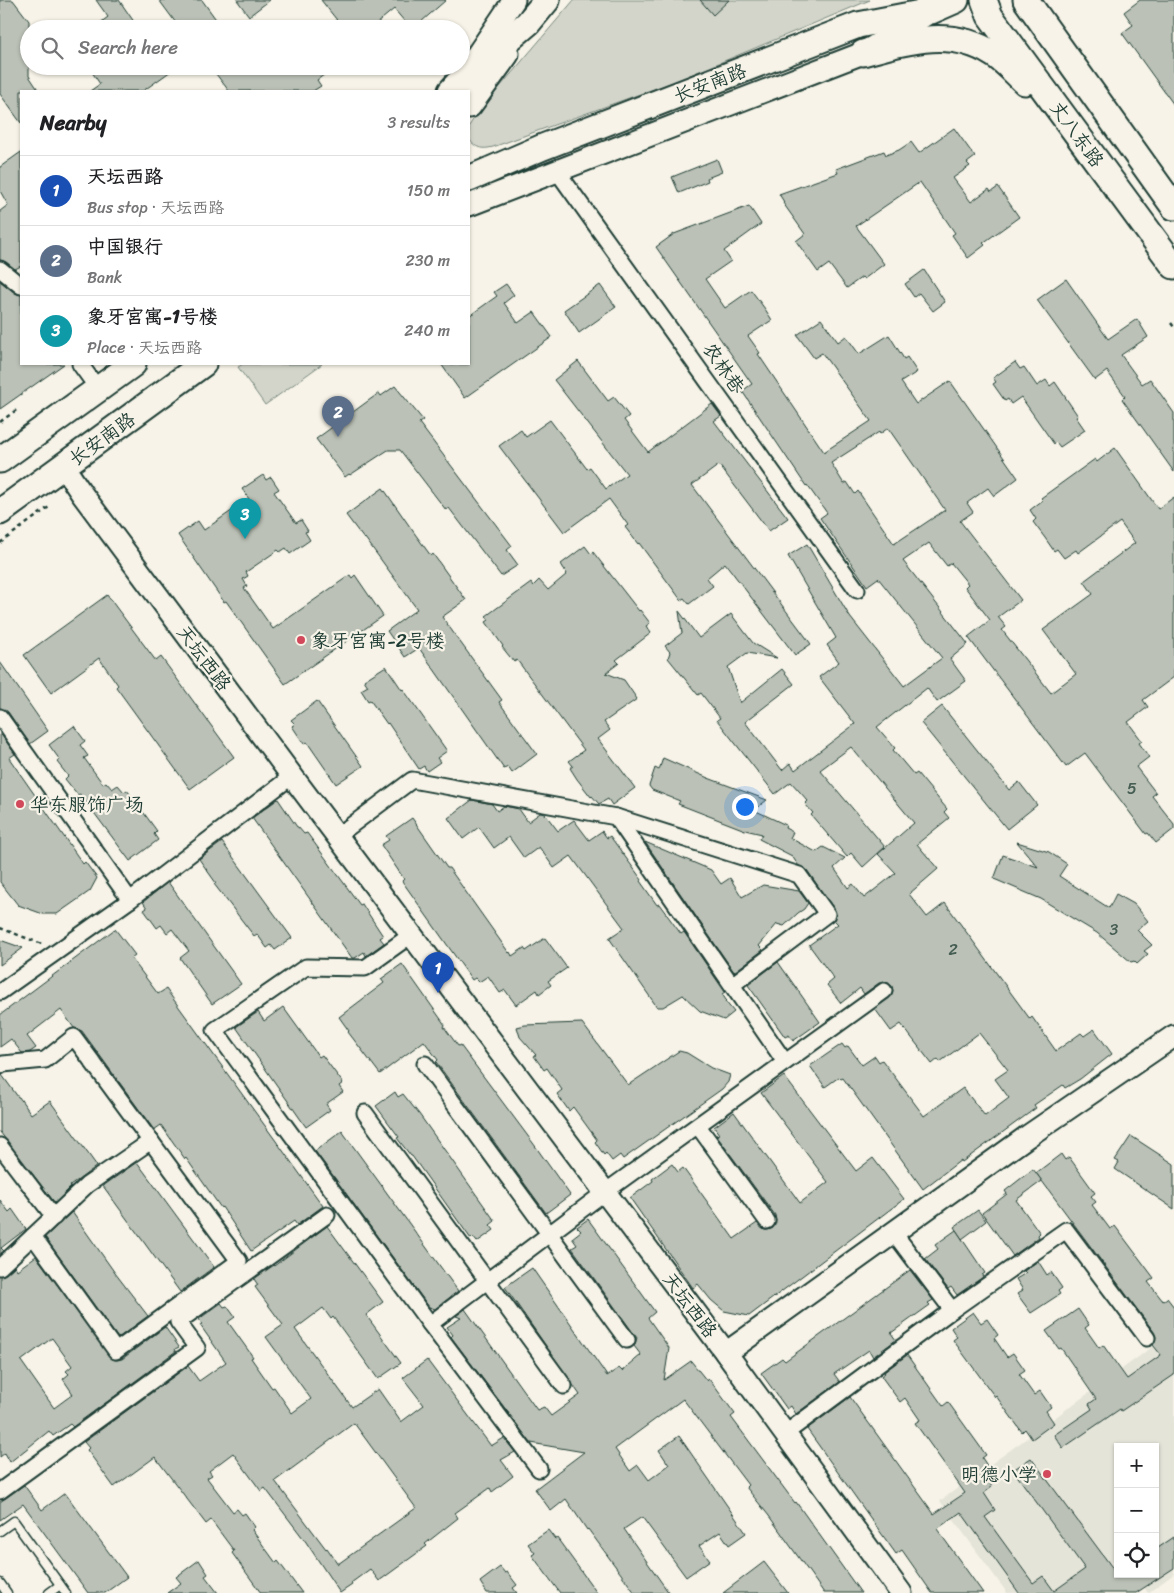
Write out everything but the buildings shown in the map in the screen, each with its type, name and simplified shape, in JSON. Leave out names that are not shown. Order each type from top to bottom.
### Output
[{"type":"main road","points":[[470,105],[528,23],[547,0]]},
{"type":"main road","name":"长安南路","points":[[470,179],[858,25],[931,12],[956,0]]},
{"type":"main road","name":"丈八东路","points":[[984,0],[990,16],[1174,266]]},
{"type":"main road","name":"丈八东路","points":[[1026,0],[1174,208]]},
{"type":"main road","points":[[470,74],[528,23]]},
{"type":"main road","points":[[863,53],[925,39],[962,41],[984,49],[1004,61],[1076,133]]},
{"type":"main road","points":[[455,87],[469,75]]},
{"type":"main road","points":[[470,162],[483,164],[517,159]]},
{"type":"main road","points":[[0,460],[132,365]]},
{"type":"main road","name":"长安南路","points":[[0,512],[203,365]]},
{"type":"street","points":[[470,65],[514,0]]},
{"type":"street","points":[[470,205],[863,53],[931,12]]},
{"type":"street","points":[[455,87],[463,75]]},
{"type":"street","name":"农林巷","points":[[558,171],[857,590]]},
{"type":"street","points":[[0,268],[20,285]]},
{"type":"street","points":[[81,365],[98,389]]},
{"type":"street","name":"天坛西路","points":[[64,467],[292,776],[726,1353],[901,1593]]},
{"type":"street","points":[[0,717],[130,900]]},
{"type":"street","points":[[0,992],[130,900],[292,776]]},
{"type":"street","points":[[337,836],[412,780],[616,817],[799,875],[827,914],[732,985]]},
{"type":"street","points":[[616,817],[785,1062]]},
{"type":"street","points":[[411,935],[365,968],[306,967],[215,1030],[430,1324],[539,1469]]},
{"type":"street","points":[[430,1324],[605,1192],[884,991]]},
{"type":"street","points":[[726,1353],[1028,1136],[1174,1036]]},
{"type":"street","points":[[0,1066],[3,1064],[45,1060],[74,1037],[239,1261],[116,1351],[33,1236]]},
{"type":"street","points":[[425,1064],[627,1340]]},
{"type":"street","points":[[366,1113],[564,1386]]},
{"type":"street","points":[[698,1126],[767,1221]]},
{"type":"street","points":[[0,1267],[87,1185],[150,1141]]},
{"type":"street","points":[[0,1146],[54,1217]]},
{"type":"street","points":[[0,1491],[197,1348],[178,1322],[327,1215]]},
{"type":"street","points":[[794,1427],[952,1310],[1066,1230],[1147,1338]]},
{"type":"street","points":[[894,1233],[952,1310]]},
{"type":"lane","points":[[0,1531],[14,1520],[66,1593]]},
{"type":"lane","points":[[0,1583],[7,1593]]},
{"type":"lane","points":[[49,1593],[60,1585]]},
{"type":"path","points":[[1171,323],[1174,328]]},
{"type":"path","points":[[0,422],[19,408]]},
{"type":"path","points":[[0,543],[49,507]]},
{"type":"path","points":[[0,928],[57,950]]},
{"type":"shaded area","points":[[574,0],[870,0],[676,81],[493,147],[482,148],[476,146],[470,140],[470,124]]},
{"type":"shaded area","points":[[241,365],[321,365],[265,405],[238,367]]},
{"type":"shaded area","name":"明德小学","points":[[1174,1331],[1174,1574],[1148,1593],[1137,1578],[1159,1578],[1159,1443],[1114,1443],[1114,1561],[1070,1593],[1007,1593],[940,1501]]},
{"type":"place","name":"中国银行","points":[[338,437]]},
{"type":"place","name":"象牙宫寓-1号楼","points":[[245,539]]},
{"type":"place","name":"象牙宫寓-2号楼","points":[[301,640]]},
{"type":"place","name":"华东服饰广场","points":[[20,804]]},
{"type":"place","name":"天坛西路","points":[[438,993]]},
{"type":"place","name":"明德小学","points":[[1047,1474]]}]
